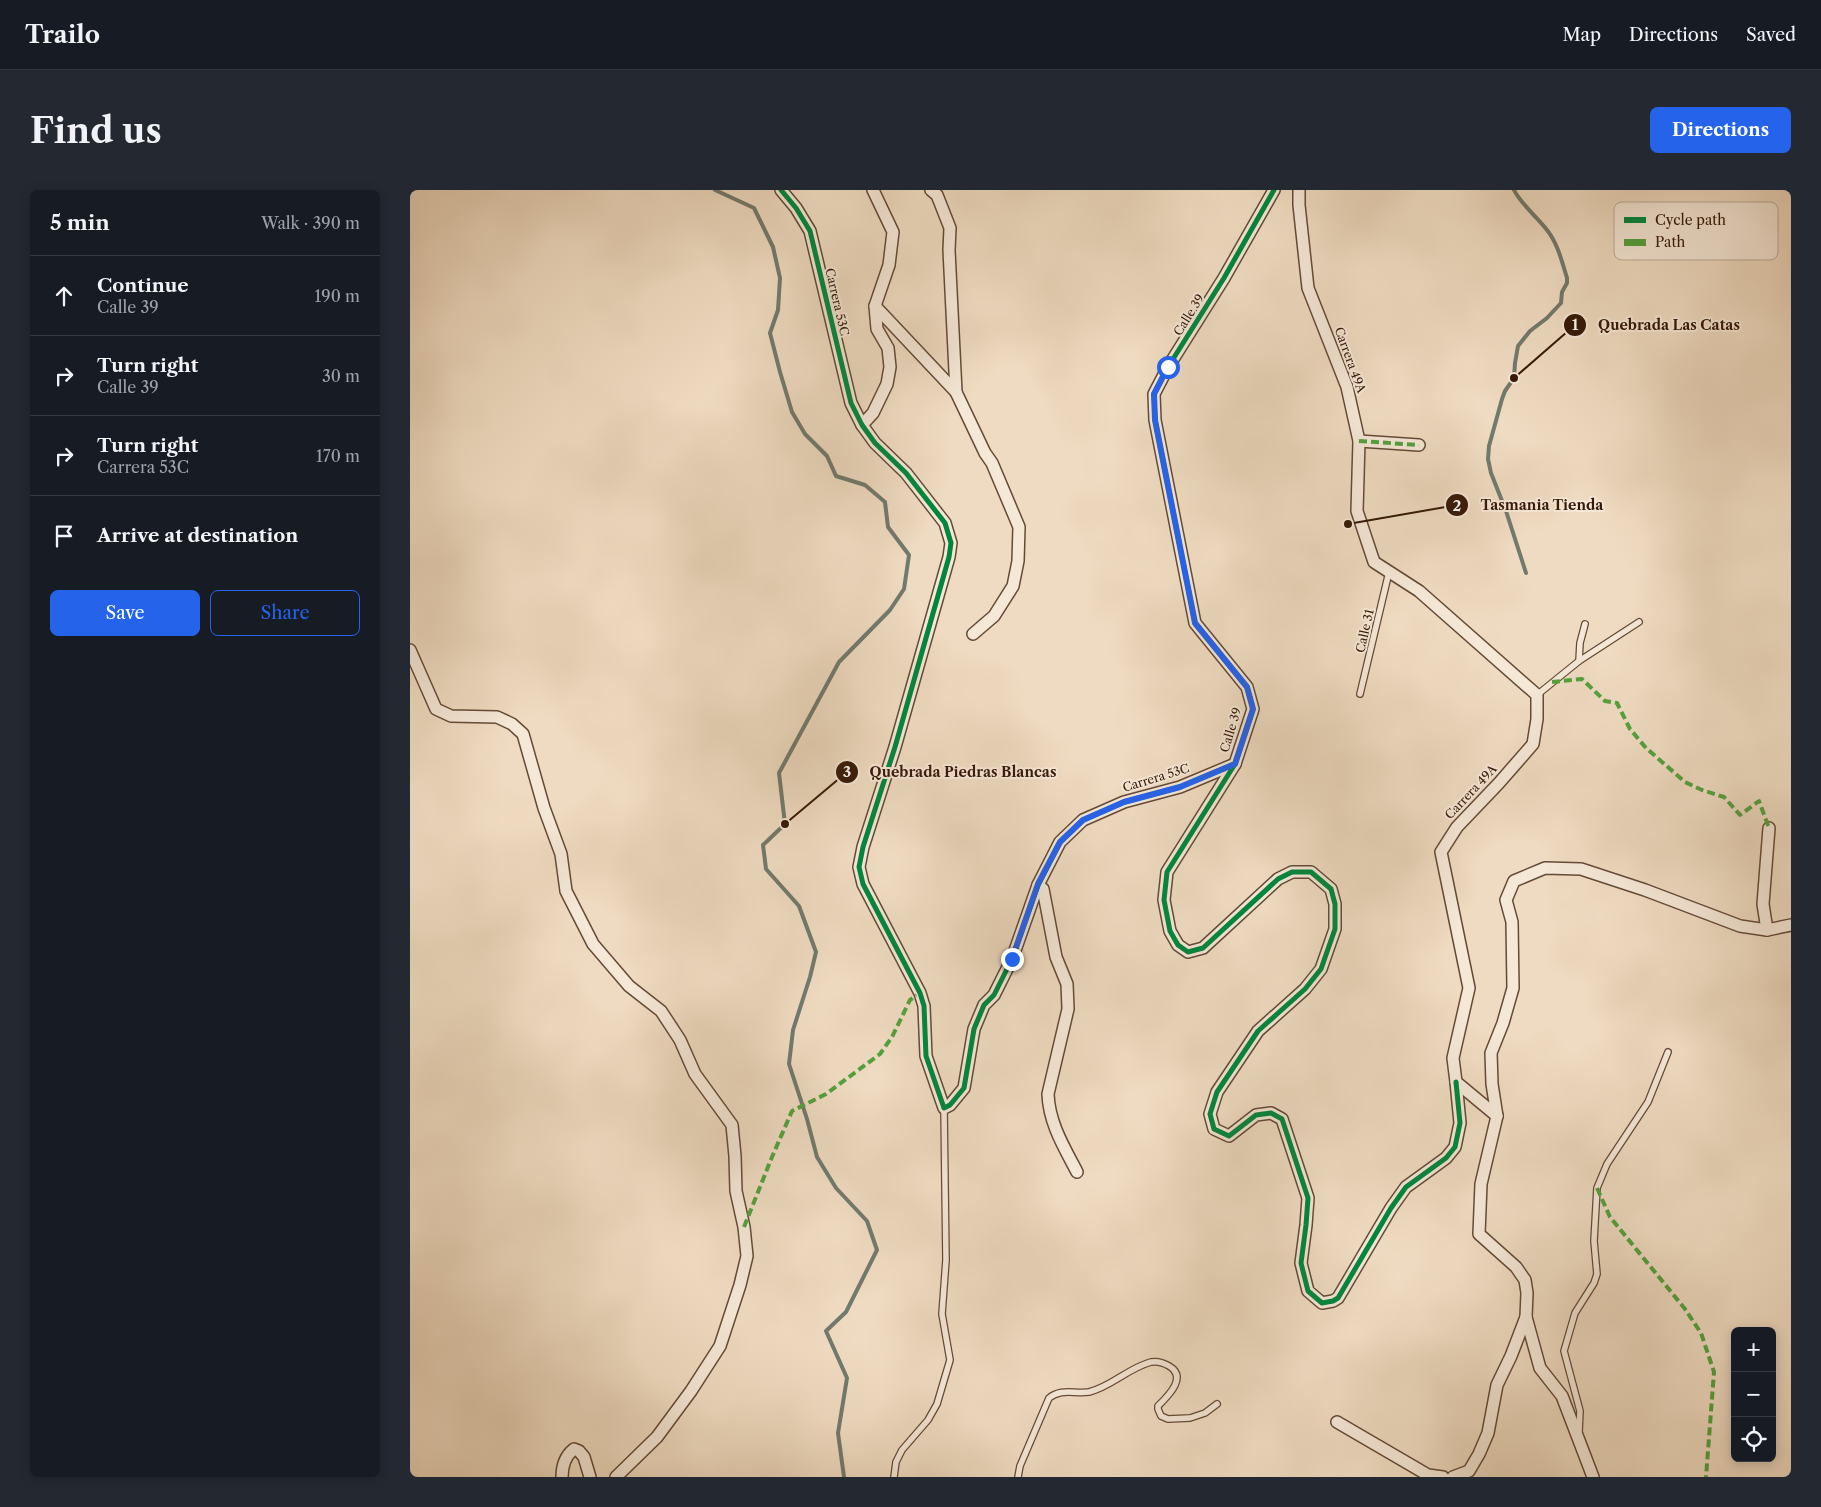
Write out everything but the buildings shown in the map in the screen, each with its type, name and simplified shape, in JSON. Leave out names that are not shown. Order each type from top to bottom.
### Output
[{"type":"street","name":"Carrera 53C","points":[[781,190],[796,208],[810,231],[851,403],[862,425],[875,444],[906,473],[945,523],[951,543],[949,557],[895,747],[862,847],[860,867],[863,884],[920,993],[924,1006],[926,1056],[944,1108],[950,1105],[964,1088],[974,1028],[984,1005],[994,995],[1012,959],[1038,884],[1060,842],[1083,820],[1124,802],[1180,787],[1235,764]]},
{"type":"street","points":[[862,425],[873,413],[887,384],[890,367],[888,348],[877,329],[875,306],[889,265],[893,232],[873,190]]},
{"type":"street","points":[[932,190],[937,194],[950,228],[949,250],[956,392]]},
{"type":"street","name":"Calle 39","points":[[1274,190],[1224,278],[1168,367],[1154,394],[1155,420],[1195,623],[1247,687],[1253,709],[1235,764],[1167,872],[1164,900],[1170,932],[1178,945],[1188,952],[1203,948],[1278,878],[1292,872],[1311,872],[1331,889],[1335,904],[1335,929],[1321,969],[1305,989],[1258,1031],[1217,1092],[1210,1114],[1214,1129],[1229,1136],[1256,1115],[1271,1112],[1282,1120],[1308,1198],[1300,1263],[1308,1291],[1322,1303],[1333,1302],[1338,1298],[1391,1208],[1406,1187],[1446,1158],[1455,1148],[1460,1123],[1456,1082]]},
{"type":"street","name":"Carrera 49A","points":[[1299,190],[1308,288],[1347,386],[1359,441],[1357,511],[1374,562],[1419,591],[1537,695],[1537,719],[1533,744],[1457,827],[1441,852],[1469,988],[1453,1058],[1456,1082]]},
{"type":"street","points":[[875,306],[956,392],[985,453],[992,463],[1019,527],[1018,561],[1013,586],[994,616],[973,634]]},
{"type":"street","points":[[1359,441],[1419,445]]},
{"type":"street","points":[[410,650],[436,709],[451,716],[498,717],[512,724],[524,734],[544,808],[561,854],[566,891],[593,944],[629,986],[661,1011],[680,1040],[695,1074],[732,1125],[736,1191],[748,1256],[740,1286],[720,1346],[691,1391],[657,1437],[616,1477]]},
{"type":"street","points":[[1767,930],[1763,904],[1769,828]]},
{"type":"street","points":[[1593,1477],[1562,1396],[1540,1368],[1526,1316],[1525,1280],[1516,1267],[1479,1234],[1481,1184],[1497,1116],[1492,1084],[1491,1053],[1503,1023],[1513,988],[1512,922],[1506,900],[1514,881],[1545,868],[1581,869],[1645,890],[1740,926],[1767,930],[1791,925]]},
{"type":"street","points":[[1038,884],[1044,889],[1056,957],[1067,984],[1068,1009],[1048,1094],[1049,1104],[1053,1124],[1077,1172]]},
{"type":"street","points":[[1456,1082],[1497,1116]]},
{"type":"street","points":[[1453,1477],[1469,1471],[1479,1454],[1488,1433],[1497,1385],[1526,1316]]},
{"type":"street","points":[[1337,1422],[1428,1475],[1443,1477]]},
{"type":"street","points":[[562,1477],[562,1468],[568,1454],[574,1449],[579,1450],[584,1457],[590,1477]]},
{"type":"lane","name":"Calle 31","points":[[1360,694],[1389,572]]},
{"type":"lane","points":[[1537,695],[1579,661],[1638,622]]},
{"type":"lane","points":[[1579,661],[1580,642],[1585,624]]},
{"type":"lane","points":[[1579,1438],[1580,1411],[1564,1351],[1575,1313],[1594,1283],[1597,1274],[1594,1241],[1597,1188],[1608,1164],[1648,1102],[1668,1052]]},
{"type":"lane","points":[[894,1477],[896,1462],[902,1450],[928,1420],[937,1404],[950,1360],[942,1314],[946,1260],[944,1108]]},
{"type":"lane","points":[[1018,1477],[1022,1461],[1048,1398],[1058,1393],[1079,1393],[1096,1390],[1129,1371],[1152,1362],[1157,1362],[1172,1367],[1176,1371],[1174,1389],[1158,1406],[1158,1412],[1161,1416],[1168,1418],[1190,1418],[1204,1413],[1217,1404]]},
{"type":"waterway","points":[[715,190],[754,208],[773,247],[780,278],[778,310],[770,333],[792,412],[805,434],[827,456],[836,476],[865,485],[885,502],[888,527],[909,555],[904,589],[890,610],[839,662],[779,773],[785,824],[763,845],[766,869],[799,906],[816,952],[793,1030],[789,1064],[817,1157],[836,1188],[867,1221],[877,1250],[846,1312],[826,1331],[847,1378],[838,1433],[844,1477]]},
{"type":"waterway","points":[[1514,190],[1520,200],[1551,235],[1567,278],[1567,283],[1562,292],[1561,303],[1547,318],[1530,331],[1518,346],[1514,378],[1502,399],[1489,446],[1488,459],[1491,473],[1506,511],[1526,573]]},
{"type":"marked path","points":[[1359,441],[1419,445]]},
{"type":"marked path","points":[[1552,682],[1582,679],[1605,701],[1617,703],[1630,729],[1646,748],[1685,782],[1724,797],[1740,815],[1759,801],[1769,828]]},
{"type":"marked path","points":[[744,1227],[792,1111],[826,1094],[880,1054],[892,1037],[910,1000],[920,993]]},
{"type":"marked path","points":[[1597,1188],[1610,1217],[1685,1309],[1701,1333],[1714,1372],[1706,1477]]},
{"type":"cycle path","points":[[781,190],[796,208],[810,231],[851,403],[862,425],[875,443],[906,473],[945,523],[951,543],[949,557],[895,747],[863,847],[859,867],[863,884],[920,993],[924,1006],[926,1056],[944,1108],[950,1105],[964,1088],[974,1029],[984,1005],[994,995],[1012,959],[1038,885],[1060,842],[1083,820],[1124,802],[1180,787],[1234,764]]},
{"type":"cycle path","points":[[1274,190],[1224,278],[1168,367],[1154,394],[1155,420],[1195,623],[1247,687],[1253,709],[1235,764],[1167,872],[1164,900],[1170,931],[1178,945],[1188,952],[1203,948],[1278,879],[1292,872],[1311,872],[1331,889],[1335,904],[1335,929],[1321,969],[1305,989],[1258,1031],[1217,1092],[1210,1114],[1214,1129],[1229,1136],[1256,1115],[1271,1113],[1282,1119],[1308,1198],[1301,1263],[1308,1291],[1322,1303],[1338,1298],[1391,1208],[1406,1187],[1446,1158],[1455,1147],[1460,1123],[1456,1082]]},
{"type":"place","name":"Quebrada Las Catas","points":[[1514,378]]},
{"type":"place","name":"Tasmania Tienda","points":[[1348,524]]},
{"type":"place","name":"Quebrada Piedras Blancas","points":[[785,824]]},
{"type":"route","points":[[1012,959],[1038,884],[1060,842],[1083,820],[1124,802],[1180,787],[1235,764],[1253,709],[1247,687],[1195,623],[1155,420],[1154,394],[1168,367]]}]
